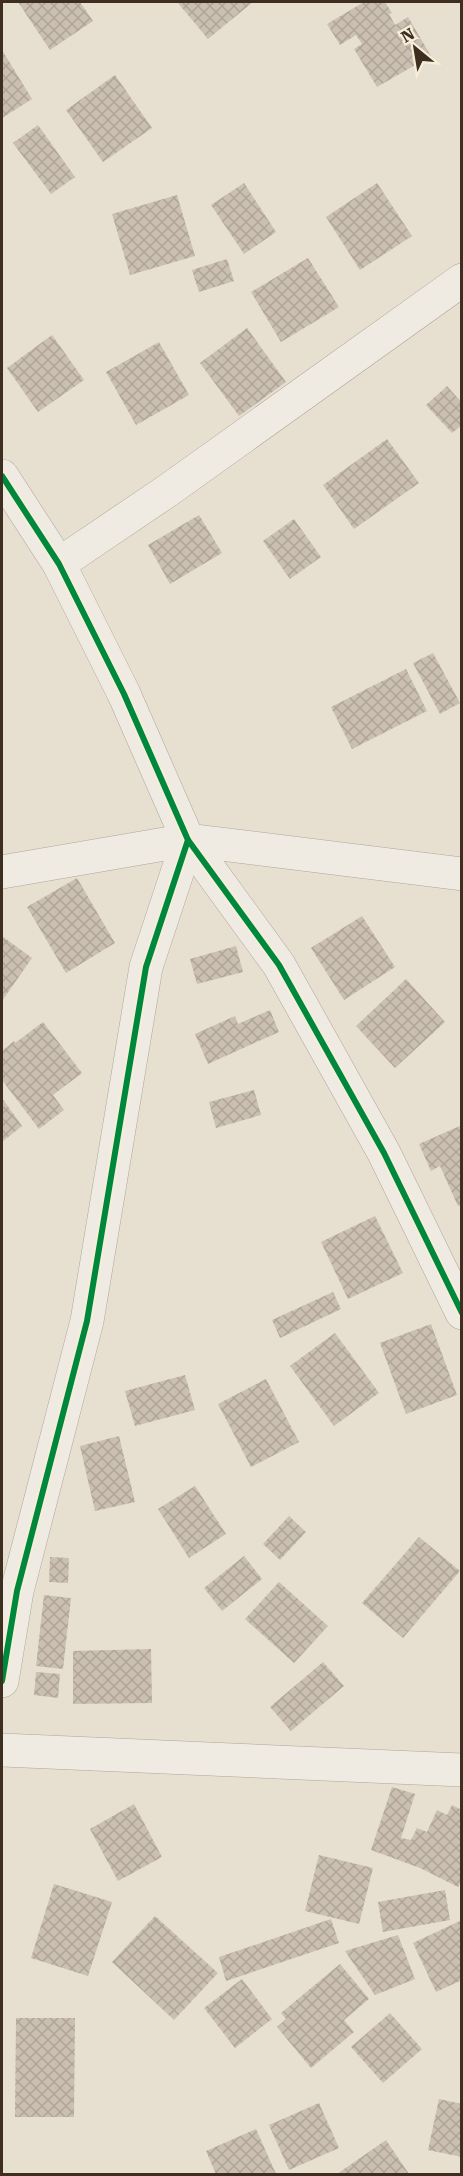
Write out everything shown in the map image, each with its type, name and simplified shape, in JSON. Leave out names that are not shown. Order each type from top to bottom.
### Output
[{"type":"street","points":[[59,564],[167,491],[462,280]]},
{"type":"street","points":[[2,476],[59,564],[124,694],[188,840],[279,965],[384,1153],[462,1313]]},
{"type":"street","points":[[2,1681],[17,1591],[87,1321],[146,967],[188,840]]},
{"type":"street","points":[[2,872],[188,840],[462,874]]},
{"type":"street","points":[[2,1750],[462,1770]]},
{"type":"building","points":[[18,2],[80,2],[93,21],[50,50]]},
{"type":"building","points":[[253,2],[208,39],[178,3]]},
{"type":"building","points":[[364,2],[385,2],[392,13],[389,14],[395,25],[408,17],[431,56],[377,87],[354,49],[362,44],[356,35],[340,45],[327,24]]},
{"type":"building","points":[[2,50],[32,99],[2,118]]},
{"type":"building","points":[[115,75],[152,128],[103,162],[66,110]]},
{"type":"building","points":[[38,125],[75,177],[51,194],[13,143]]},
{"type":"building","points":[[244,183],[276,232],[244,254],[211,205]]},
{"type":"building","points":[[377,183],[412,236],[360,270],[326,217]]},
{"type":"building","points":[[177,195],[195,256],[130,275],[112,214]]},
{"type":"building","points":[[308,258],[339,307],[281,342],[251,292]]},
{"type":"building","points":[[227,259],[234,281],[199,292],[192,270]]},
{"type":"building","points":[[247,328],[286,382],[239,416],[200,363]]},
{"type":"building","points":[[52,335],[84,380],[38,412],[7,368]]},
{"type":"building","points":[[159,342],[189,395],[136,425],[106,372]]},
{"type":"building","points":[[447,386],[462,403],[462,425],[452,433],[426,405]]},
{"type":"building","points":[[387,439],[419,483],[354,529],[323,485]]},
{"type":"building","points":[[199,515],[222,553],[170,584],[148,545]]},
{"type":"building","points":[[294,519],[321,557],[290,579],[263,541]]},
{"type":"building","points":[[433,653],[460,703],[440,714],[413,663]]},
{"type":"building","points":[[406,669],[427,711],[352,749],[331,707]]},
{"type":"building","points":[[77,878],[115,943],[66,973],[27,907]]},
{"type":"building","points":[[362,916],[395,967],[344,1000],[311,948]]},
{"type":"building","points":[[2,936],[32,958],[2,1001]]},
{"type":"building","points":[[236,946],[243,972],[197,984],[190,959]]},
{"type":"building","points":[[406,979],[445,1022],[395,1068],[356,1026]]},
{"type":"building","points":[[270,1010],[279,1032],[208,1064],[195,1034],[235,1016],[238,1024]]},
{"type":"building","points":[[43,1022],[82,1073],[53,1095],[64,1110],[39,1129],[2,1080],[2,1051]]},
{"type":"building","points":[[254,1090],[261,1115],[216,1128],[209,1102]]},
{"type":"building","points":[[2,1098],[22,1126],[2,1142]]},
{"type":"building","points":[[462,1125],[462,1205],[458,1206],[440,1166],[431,1171],[419,1144]]},
{"type":"building","points":[[375,1216],[403,1273],[348,1299],[321,1242]]},
{"type":"building","points":[[333,1292],[341,1309],[280,1338],[272,1320]]},
{"type":"building","points":[[431,1324],[457,1395],[406,1414],[380,1343]]},
{"type":"building","points":[[335,1333],[379,1393],[334,1426],[290,1366]]},
{"type":"building","points":[[185,1375],[195,1410],[135,1426],[125,1391]]},
{"type":"building","points":[[266,1379],[299,1442],[251,1467],[218,1404]]},
{"type":"building","points":[[119,1436],[135,1502],[95,1511],[80,1446]]},
{"type":"building","points":[[195,1486],[226,1534],[189,1558],[158,1509]]},
{"type":"building","points":[[289,1516],[306,1532],[280,1560],[263,1544]]},
{"type":"building","points":[[419,1537],[460,1571],[403,1638],[362,1603]]},
{"type":"building","points":[[244,1556],[262,1579],[222,1611],[204,1588]]},
{"type":"building","points":[[50,1557],[69,1558],[68,1583],[49,1582]]},
{"type":"building","points":[[279,1582],[328,1626],[294,1663],[245,1619]]},
{"type":"building","points":[[44,1595],[71,1598],[63,1669],[36,1666]]},
{"type":"building","points":[[151,1649],[152,1703],[73,1704],[73,1651]]},
{"type":"building","points":[[323,1662],[344,1686],[291,1731],[270,1707]]},
{"type":"building","points":[[36,1672],[60,1674],[58,1698],[34,1695]]},
{"type":"building","points":[[392,1787],[415,1794],[401,1838],[411,1840],[417,1828],[427,1832],[437,1810],[447,1815],[452,1805],[462,1810],[462,1880],[458,1887],[420,1868],[371,1850]]},
{"type":"building","points":[[134,1804],[162,1857],[118,1881],[90,1829]]},
{"type":"building","points":[[319,1855],[373,1868],[359,1924],[305,1911]]},
{"type":"building","points":[[54,1884],[112,1902],[88,1976],[31,1958]]},
{"type":"building","points":[[445,1890],[450,1920],[383,1932],[378,1902]]},
{"type":"building","points":[[155,1916],[218,1973],[174,2020],[112,1962]]},
{"type":"building","points":[[331,1919],[339,1943],[226,1981],[219,1957]]},
{"type":"building","points":[[462,1920],[462,1980],[436,1992],[413,1943]]},
{"type":"building","points":[[398,1935],[415,1979],[375,1995],[345,1951]]},
{"type":"building","points":[[340,1964],[369,1999],[344,2020],[354,2032],[311,2068],[277,2027],[286,2019],[281,2013]]},
{"type":"building","points":[[242,1979],[272,2019],[235,2048],[204,2008]]},
{"type":"building","points":[[390,2013],[422,2049],[383,2083],[351,2047]]},
{"type":"building","points":[[16,2018],[75,2018],[74,2117],[15,2117]]},
{"type":"building","points":[[439,2099],[462,2104],[462,2157],[428,2150]]},
{"type":"building","points":[[319,2103],[339,2148],[289,2170],[269,2125]]},
{"type":"building","points":[[256,2129],[276,2174],[216,2174],[206,2151]]},
{"type":"building","points":[[386,2140],[409,2174],[337,2174]]},
{"type":"cycle path","points":[[2,476],[59,564],[124,694],[188,840],[279,965],[384,1153],[462,1313]]},
{"type":"cycle path","points":[[2,1681],[17,1591],[87,1321],[146,967],[188,840]]}]
